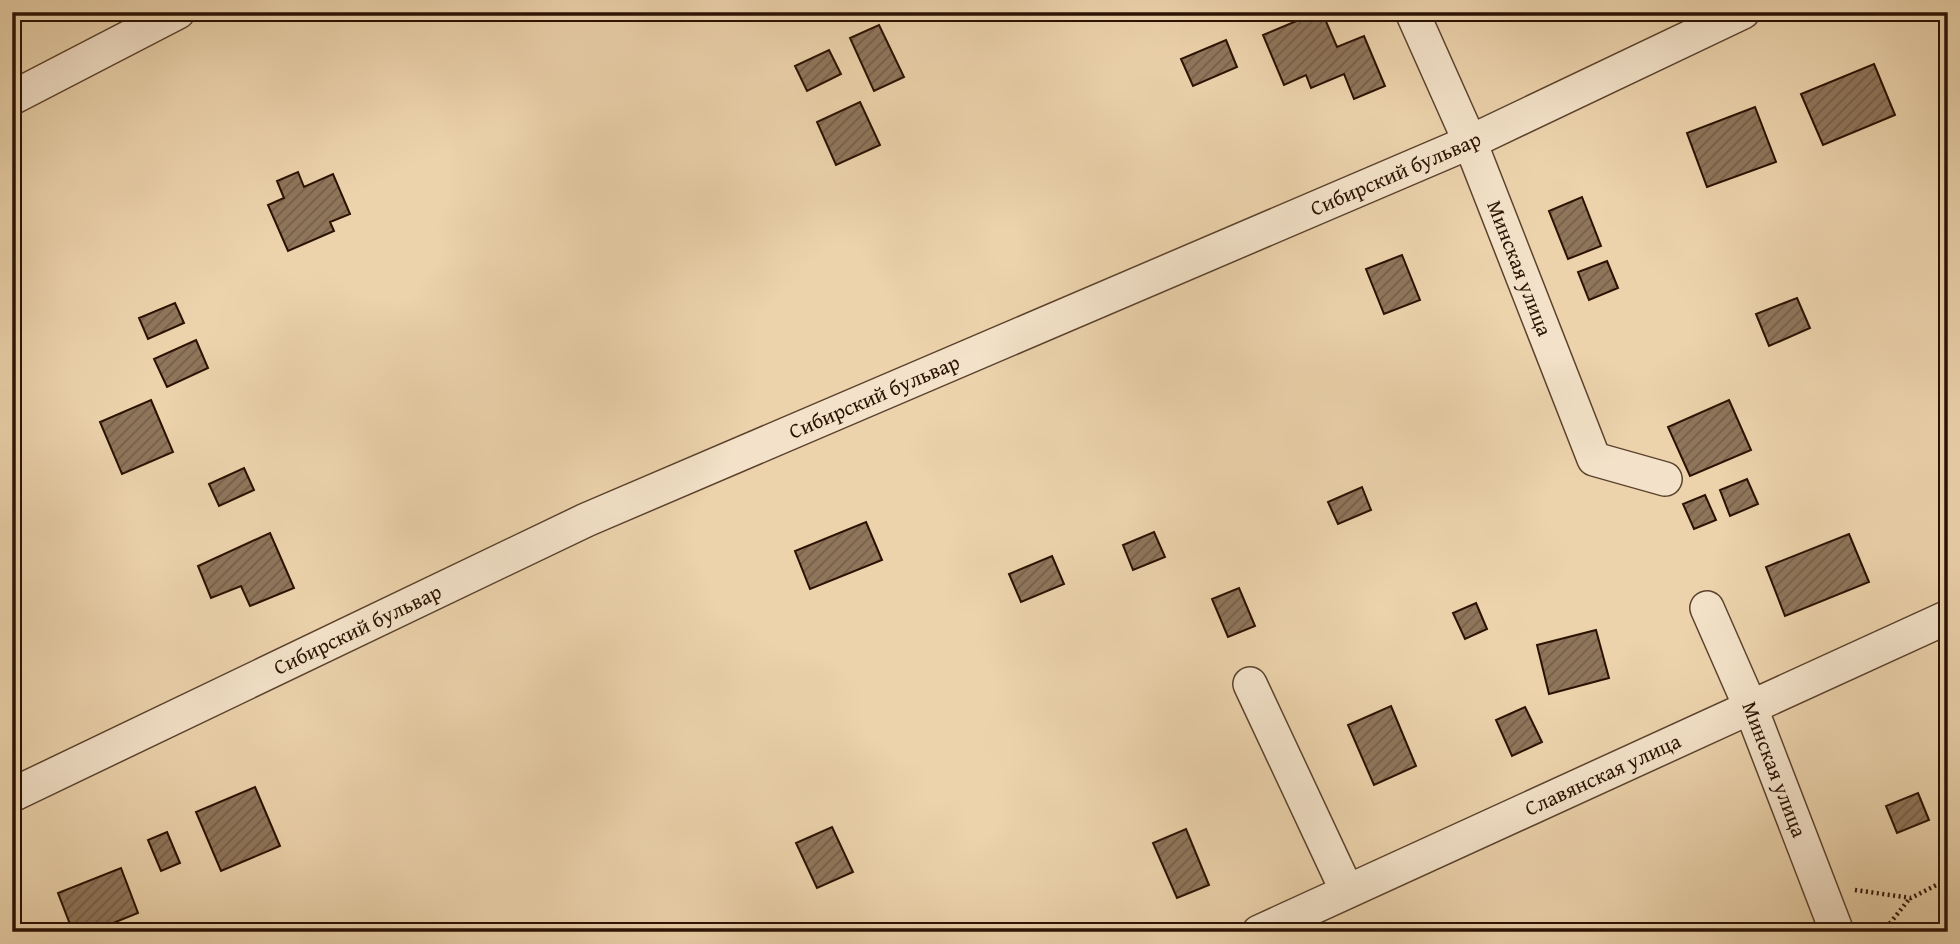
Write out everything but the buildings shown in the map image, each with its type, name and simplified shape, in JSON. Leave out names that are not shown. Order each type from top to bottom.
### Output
[{"type":"street","points":[[12,99],[178,12]]},
{"type":"street","name":"Минская улица","points":[[1412,12],[1470,142],[1594,459],[1665,479]]},
{"type":"street","name":"Сибирский бульвар","points":[[12,795],[586,520],[1470,142],[1743,12]]},
{"type":"street","name":"Минская улица","points":[[1707,608],[1750,706],[1837,932]]},
{"type":"street","name":"Славянская улица","points":[[1259,932],[1948,617]]},
{"type":"street","points":[[1250,684],[1347,891]]},
{"type":"path","points":[[1811,865],[1851,889],[1911,898]]},
{"type":"path","points":[[1883,932],[1911,898],[1948,879]]}]
